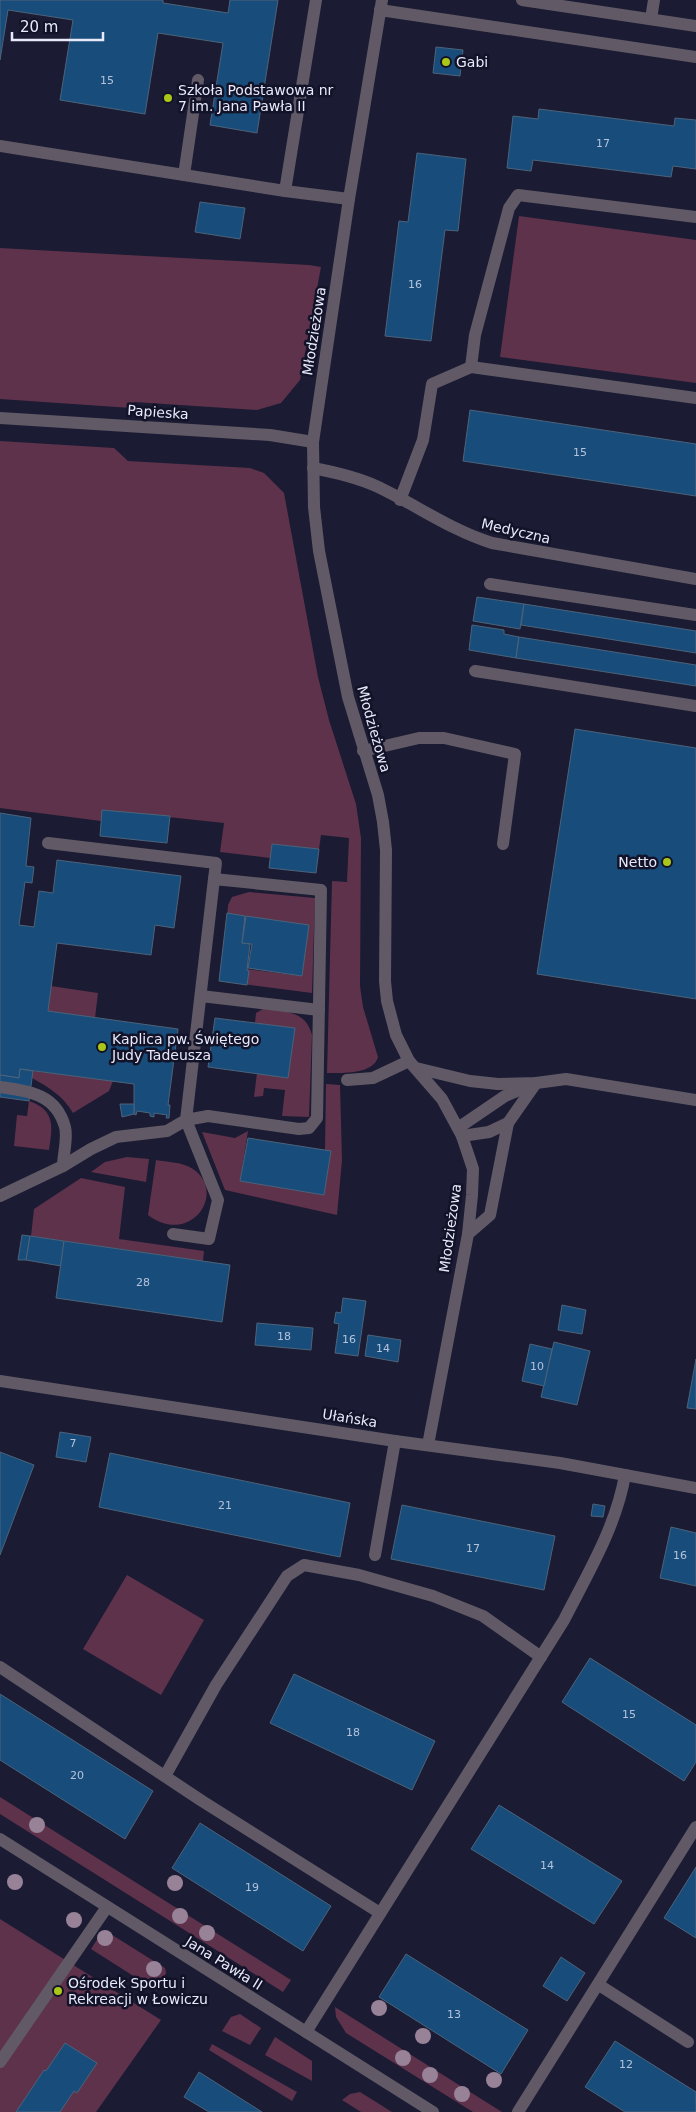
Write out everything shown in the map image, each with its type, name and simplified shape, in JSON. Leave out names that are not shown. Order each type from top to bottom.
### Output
[{"type":"street","points":[[285,191],[316,0]]},
{"type":"street","points":[[522,0],[696,26]]},
{"type":"street","points":[[651,19],[654,0]]},
{"type":"street","points":[[381,5],[696,57]]},
{"type":"street","name":"Młodzieżowa","points":[[381,5],[349,199],[313,442],[314,507],[319,551],[348,697],[378,795],[386,850],[385,981],[387,1000],[396,1035],[413,1064],[442,1099],[460,1132],[473,1169],[468,1234],[428,1445]]},
{"type":"street","points":[[184,175],[198,80]]},
{"type":"street","points":[[0,146],[285,191],[349,199]]},
{"type":"street","points":[[471,367],[475,335],[504,226],[509,208],[518,195],[696,217]]},
{"type":"street","points":[[400,500],[423,440],[432,384],[471,367],[696,398]]},
{"type":"street","name":"Papieska","points":[[0,418],[270,435],[313,442]]},
{"type":"street","name":"Medyczna","points":[[313,468],[342,474],[376,486],[474,538],[492,543],[696,579]]},
{"type":"street","points":[[490,584],[696,615]]},
{"type":"street","points":[[475,671],[696,706]]},
{"type":"street","points":[[364,751],[419,738],[444,738],[515,754],[503,844]]},
{"type":"street","points":[[48,843],[216,863],[186,1120],[218,1200],[209,1239],[173,1234]]},
{"type":"street","points":[[0,1196],[63,1166],[90,1149],[116,1137],[167,1132],[186,1120],[208,1116],[299,1129],[309,1128],[317,1118],[324,1078],[319,1010],[321,890],[214,879]]},
{"type":"street","points":[[201,996],[319,1010]]},
{"type":"street","points":[[347,1080],[373,1078],[413,1064],[470,1081],[498,1084],[536,1083],[566,1079],[696,1100]]},
{"type":"street","points":[[468,1234],[490,1215],[508,1123],[536,1083]]},
{"type":"street","points":[[460,1132],[505,1096],[536,1083]]},
{"type":"street","points":[[0,1087],[43,1097],[56,1106],[65,1128],[63,1166]]},
{"type":"street","points":[[460,1132],[489,1132],[508,1123]]},
{"type":"street","name":"Ułańska","points":[[0,1381],[396,1441],[560,1463],[696,1488]]},
{"type":"street","points":[[375,1555],[396,1441]]},
{"type":"street","points":[[306,2032],[564,1620],[599,1552],[620,1505],[625,1475]]},
{"type":"street","points":[[165,1776],[216,1685],[287,1576],[304,1565],[359,1575],[450,1603],[484,1616],[541,1657]]},
{"type":"street","points":[[0,1667],[202,1801],[380,1913]]},
{"type":"street","points":[[518,2112],[696,1828]]},
{"type":"street","name":"Jana Pawła II","points":[[0,1839],[433,2112]]},
{"type":"street","points":[[0,2062],[108,1907]]},
{"type":"street","points":[[598,1985],[688,2042]]},
{"type":"shaded area","points":[[519,216],[696,240],[696,383],[500,357]]},
{"type":"shaded area","points":[[0,248],[321,267],[300,380],[281,403],[257,410],[134,402],[131,408],[0,399]]},
{"type":"shaded area","points":[[0,441],[114,448],[128,461],[250,468],[264,473],[284,493],[318,677],[329,720],[356,804],[361,838],[360,986],[363,1007],[378,1057],[370,1067],[356,1072],[327,1073],[332,881],[347,882],[349,838],[321,835],[319,849],[272,844],[270,858],[220,852],[224,823],[103,810],[101,821],[0,808]]},
{"type":"shaded area","points":[[249,892],[315,898],[312,993],[243,984],[239,968],[302,976],[309,925],[242,943],[225,941],[228,905],[232,897]]},
{"type":"shaded area","points":[[51,986],[98,993],[95,1018],[48,1011]]},
{"type":"shaded area","points":[[263,1009],[294,1014],[305,1021],[309,1027],[312,1035],[309,1117],[282,1116],[285,1090],[264,1088],[263,1096],[254,1097],[257,1073],[288,1078],[295,1029],[255,1023],[256,1013]]},
{"type":"shaded area","points":[[33,1071],[113,1081],[109,1091],[73,1113],[56,1093],[32,1078]]},
{"type":"shaded area","points":[[326,1084],[340,1085],[342,1160],[337,1215],[225,1190],[202,1132],[235,1138],[248,1131],[240,1181],[324,1195],[331,1152],[325,1150]]},
{"type":"shaded area","points":[[29,1101],[44,1109],[48,1114],[51,1126],[49,1150],[14,1146],[17,1115],[27,1116]]},
{"type":"shaded area","points":[[127,1157],[149,1159],[146,1182],[91,1172],[105,1162]]},
{"type":"shaded area","points":[[156,1160],[189,1167],[203,1179],[207,1191],[205,1203],[199,1213],[190,1221],[178,1225],[163,1223],[148,1215]]},
{"type":"shaded area","points":[[81,1178],[125,1187],[119,1239],[204,1251],[203,1261],[31,1236],[34,1209]]},
{"type":"shaded area","points":[[127,1575],[204,1620],[161,1695],[83,1649]]},
{"type":"shaded area","points":[[0,1797],[291,1980],[283,1992],[0,1814]]},
{"type":"shaded area","name":"Ośrodek Sportu i Rekreacji w Łowiczu","points":[[0,1919],[161,2020],[96,2112],[0,2112]]},
{"type":"shaded area","points":[[109,1933],[165,1968],[166,1973],[157,1991],[91,1949],[100,1935]]},
{"type":"shaded area","points":[[335,2007],[502,2112],[473,2112],[346,2033],[336,2017]]},
{"type":"shaded area","points":[[240,2014],[261,2028],[250,2045],[222,2031],[231,2017]]},
{"type":"shaded area","points":[[275,2037],[312,2061],[312,2081],[265,2055]]},
{"type":"shaded area","points":[[212,2044],[297,2092],[292,2101],[209,2050]]},
{"type":"shaded area","points":[[360,2092],[392,2112],[361,2112],[342,2100],[350,2094]]},
{"type":"building","points":[[0,0],[163,0],[163,3],[228,13],[230,0],[278,0],[257,133],[210,125],[223,43],[158,33],[145,114],[60,100],[73,20],[8,10],[0,60]]},
{"type":"building","points":[[436,47],[463,50],[460,76],[433,73]]},
{"type":"building","points":[[539,109],[674,126],[675,118],[696,120],[696,169],[673,166],[671,177],[533,160],[531,171],[507,168],[513,116],[538,119]]},
{"type":"building","points":[[417,153],[466,159],[458,231],[445,230],[431,341],[385,336],[399,221],[408,222]]},
{"type":"building","points":[[200,202],[245,208],[240,239],[195,232]]},
{"type":"building","points":[[470,410],[696,444],[696,496],[463,461]]},
{"type":"building","points":[[477,597],[524,604],[520,629],[473,621]]},
{"type":"building","points":[[524,604],[696,631],[696,653],[521,625]]},
{"type":"building","points":[[472,625],[504,630],[504,634],[519,637],[516,658],[469,650]]},
{"type":"building","points":[[519,637],[696,665],[696,686],[516,658]]},
{"type":"building","points":[[575,729],[696,748],[696,999],[537,974]]},
{"type":"building","points":[[102,810],[170,816],[167,843],[100,836]]},
{"type":"building","points":[[0,813],[31,818],[26,866],[34,867],[32,883],[25,882],[19,925],[34,927],[39,891],[53,893],[57,860],[181,876],[174,928],[155,925],[151,955],[57,943],[48,1011],[178,1029],[168,1105],[170,1105],[169,1118],[166,1118],[167,1115],[154,1113],[154,1117],[150,1116],[150,1113],[137,1111],[136,1115],[134,1114],[134,1084],[20,1069],[19,1078],[0,1075]]},
{"type":"building","points":[[272,844],[319,849],[316,873],[269,868]]},
{"type":"building","points":[[227,913],[245,916],[242,943],[250,944],[247,985],[219,981]]},
{"type":"building","points":[[246,916],[309,925],[302,976],[248,968],[252,944],[242,943]]},
{"type":"building","points":[[215,1018],[295,1028],[288,1078],[208,1067]]},
{"type":"building","points":[[20,1069],[33,1071],[29,1101],[0,1097],[0,1075],[19,1078]]},
{"type":"building","points":[[120,1104],[134,1104],[134,1114],[122,1117]]},
{"type":"building","points":[[248,1138],[331,1151],[324,1195],[240,1181]]},
{"type":"building","points":[[22,1235],[30,1236],[26,1260],[18,1260]]},
{"type":"building","points":[[30,1236],[64,1241],[61,1266],[26,1260]]},
{"type":"building","points":[[64,1241],[230,1265],[222,1322],[56,1298]]},
{"type":"building","points":[[343,1298],[366,1301],[358,1356],[335,1353],[339,1324],[334,1323],[336,1312],[341,1313]]},
{"type":"building","points":[[562,1305],[586,1310],[582,1334],[558,1330]]},
{"type":"building","points":[[257,1323],[313,1328],[311,1350],[255,1345]]},
{"type":"building","points":[[368,1335],[401,1340],[398,1362],[365,1356]]},
{"type":"building","points":[[554,1342],[590,1351],[577,1405],[541,1397]]},
{"type":"building","points":[[530,1344],[552,1349],[544,1386],[522,1381]]},
{"type":"building","points":[[696,1359],[696,1409],[687,1408]]},
{"type":"building","points":[[60,1432],[91,1437],[86,1462],[56,1457]]},
{"type":"building","points":[[0,1452],[34,1465],[0,1555]]},
{"type":"building","points":[[110,1453],[350,1503],[340,1557],[99,1507]]},
{"type":"building","points":[[593,1504],[605,1506],[603,1517],[591,1516]]},
{"type":"building","points":[[402,1505],[555,1536],[544,1590],[391,1559]]},
{"type":"building","points":[[671,1527],[696,1533],[696,1586],[660,1578]]},
{"type":"building","points":[[590,1658],[696,1725],[696,1762],[684,1781],[562,1702]]},
{"type":"building","points":[[294,1674],[435,1741],[412,1790],[270,1723]]},
{"type":"building","points":[[0,1694],[153,1791],[125,1839],[0,1760]]},
{"type":"building","points":[[499,1805],[622,1881],[594,1924],[471,1849]]},
{"type":"building","points":[[200,1823],[331,1906],[303,1951],[172,1868]]},
{"type":"building","points":[[696,1867],[696,1938],[664,1918]]},
{"type":"building","points":[[406,1954],[528,2030],[501,2074],[379,1997]]},
{"type":"building","points":[[561,1957],[585,1973],[567,2001],[543,1986]]},
{"type":"building","points":[[615,2041],[696,2092],[696,2112],[625,2112],[585,2087]]},
{"type":"building","points":[[65,2043],[97,2063],[77,2093],[74,2091],[60,2112],[16,2112],[44,2070],[46,2071]]},
{"type":"building","points":[[199,2072],[262,2112],[209,2112],[184,2097]]},
{"type":"place","name":"Gabi","points":[[446,62]]},
{"type":"place","name":"Szkoła Podstawowa nr 7 im. Jana Pawła II","points":[[168,98]]},
{"type":"place","name":"Netto","points":[[667,862]]},
{"type":"place","name":"Kaplica pw. Świętego Judy Tadeusza","points":[[102,1047]]},
{"type":"place","name":"Ośrodek Sportu i Rekreacji w Łowiczu","points":[[58,1991]]}]
